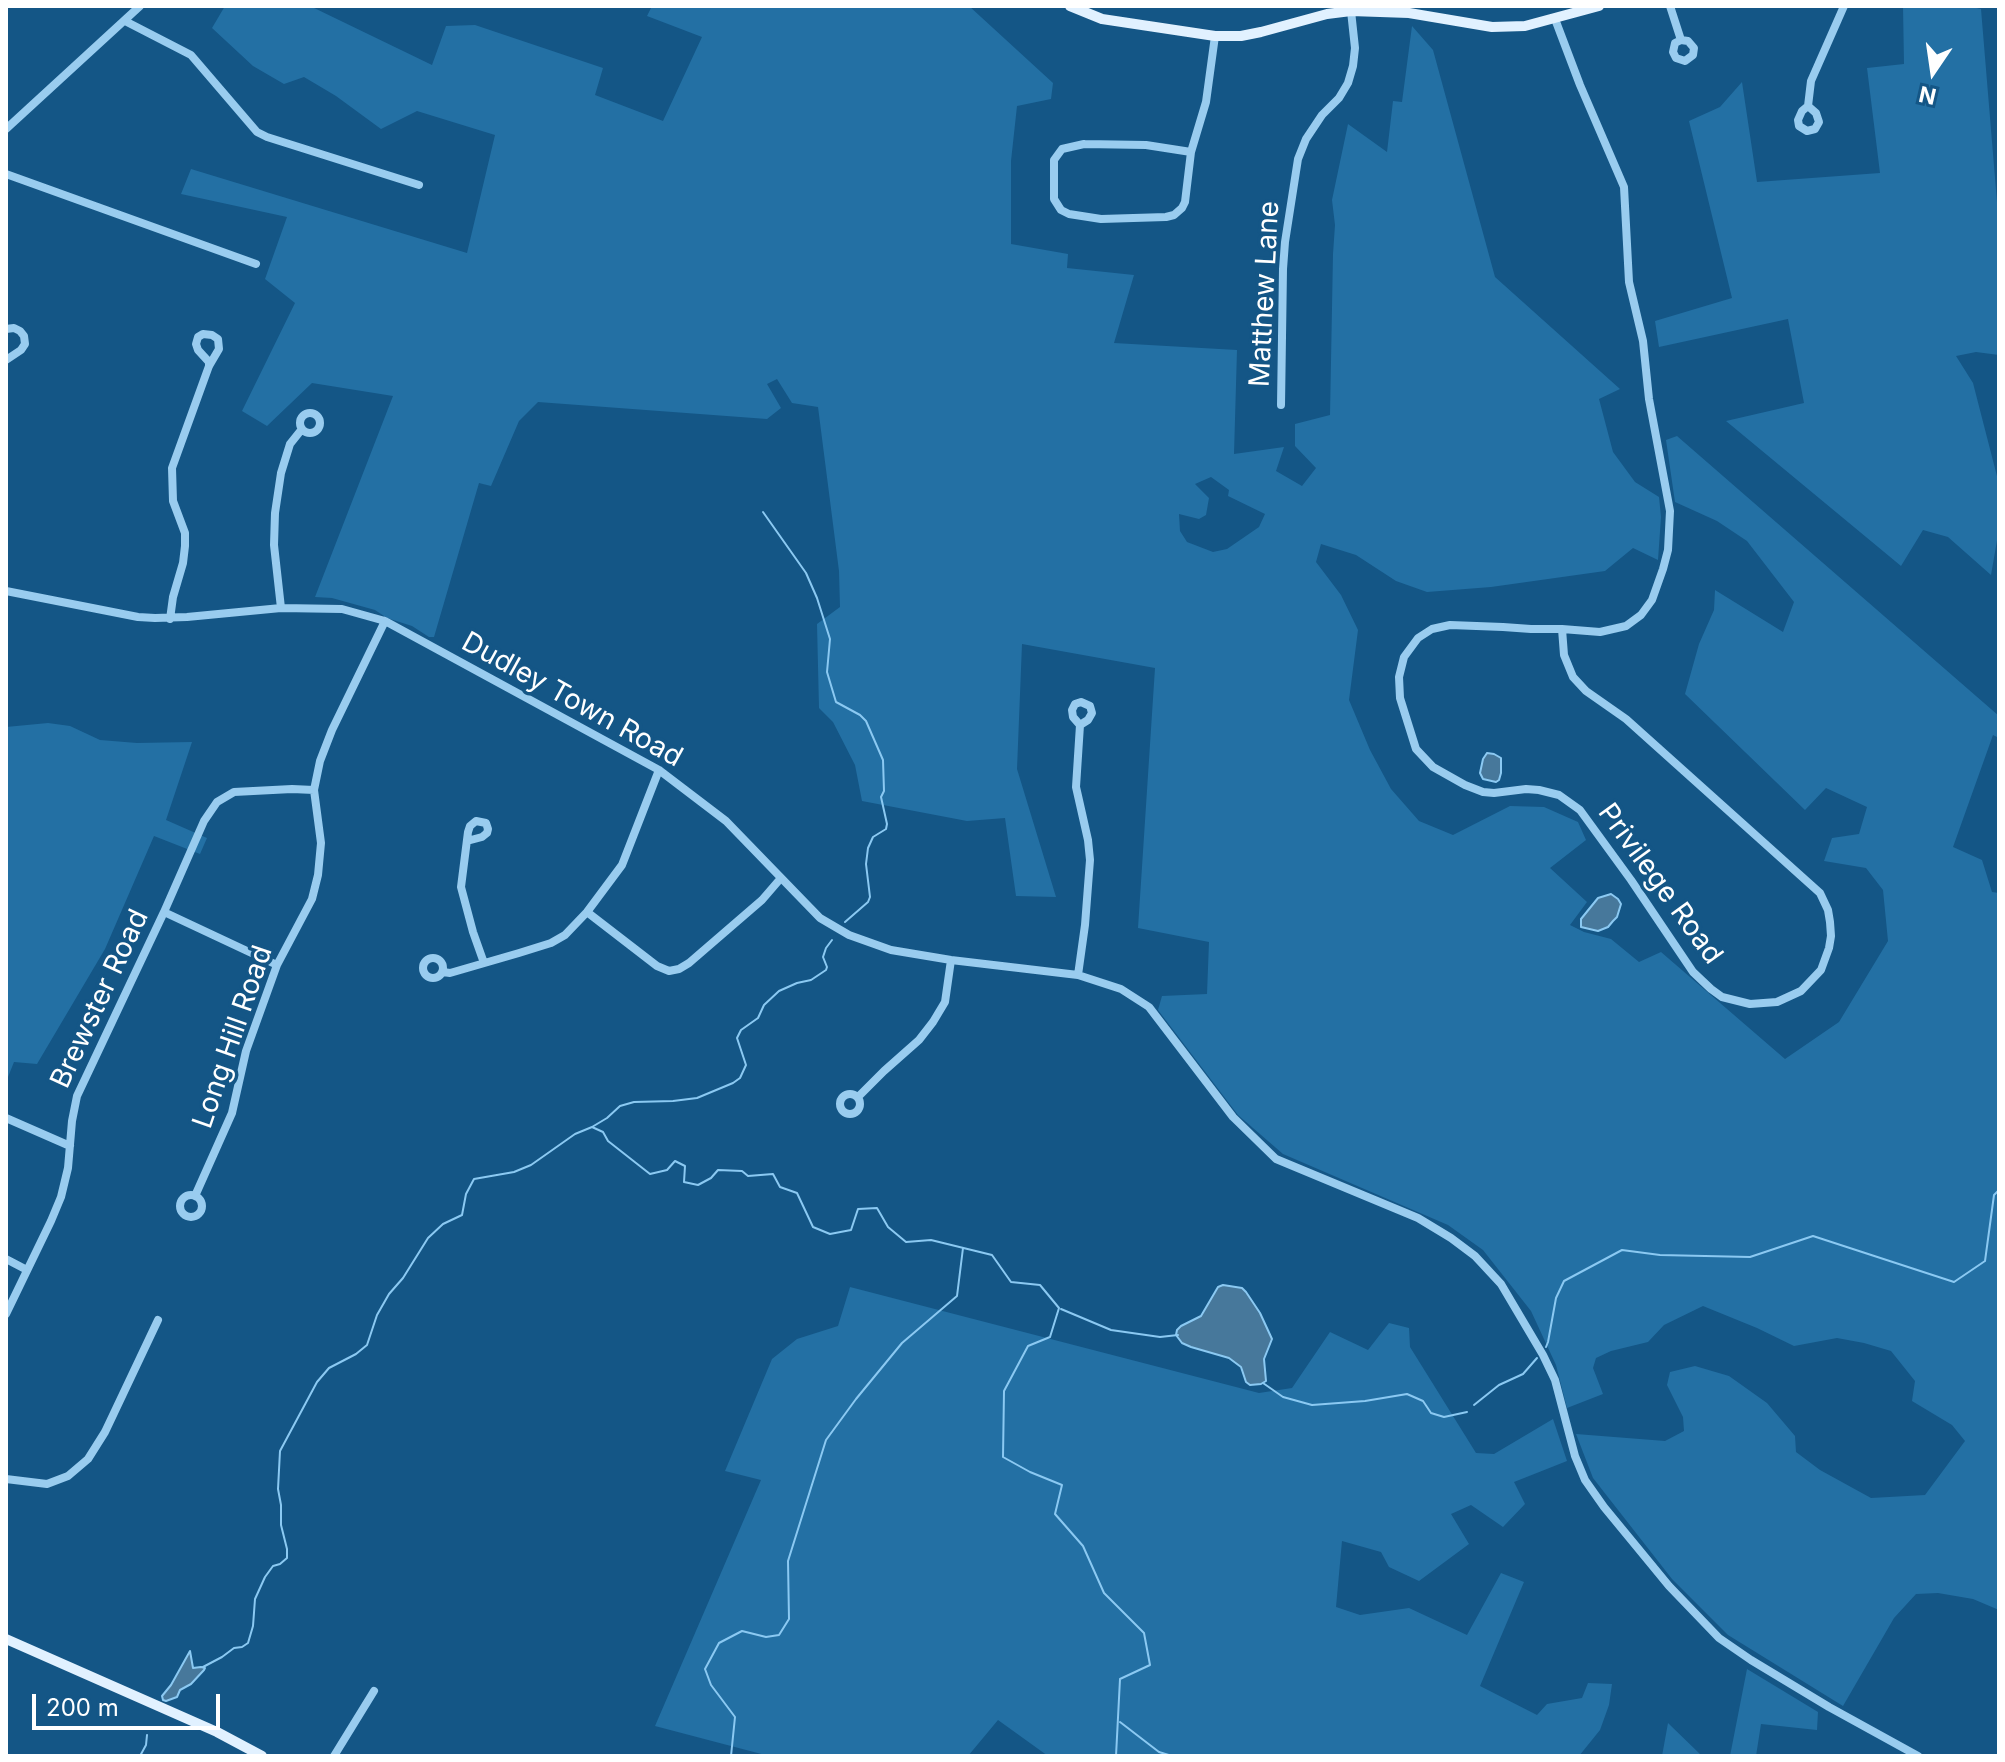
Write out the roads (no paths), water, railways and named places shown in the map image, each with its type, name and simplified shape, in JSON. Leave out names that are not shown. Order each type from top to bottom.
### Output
[{"type":"main road","points":[[1070,6],[1102,19],[1215,36],[1241,36],[1351,11],[1407,13],[1503,27],[1525,26],[1599,6]]},
{"type":"main road","points":[[6,1639],[217,1732],[262,1756]]},
{"type":"street","points":[[6,129],[140,6]]},
{"type":"street","points":[[1670,6],[1681,40]]},
{"type":"street","points":[[1808,106],[1811,81],[1844,6]]},
{"type":"street","name":"Matthew Lane","points":[[1281,405],[1283,269],[1298,159],[1306,139],[1348,83],[1355,48],[1351,11]]},
{"type":"street","name":"Privilege Road","points":[[1555,19],[1624,187],[1629,282],[1643,341],[1649,399],[1666,488],[1670,525],[1668,550],[1656,591],[1641,615],[1626,626],[1600,632],[1562,629],[1450,625],[1432,629],[1418,638],[1404,657],[1399,677],[1400,698],[1416,749],[1433,767],[1483,792],[1539,790],[1571,802],[1587,818],[1693,972],[1722,997],[1764,1004],[1777,1002],[1801,991],[1821,970],[1829,948],[1830,922],[1820,893],[1626,719],[1586,691],[1573,677],[1564,655],[1562,629]]},
{"type":"street","points":[[125,21],[191,55],[257,132],[419,185]]},
{"type":"street","points":[[1191,152],[1146,145],[1084,144],[1069,147],[1057,153],[1054,160],[1054,199],[1061,210],[1090,218],[1152,218],[1174,215],[1182,208],[1191,152],[1206,102],[1215,36]]},
{"type":"street","points":[[6,174],[256,264]]},
{"type":"street","points":[[6,329],[20,331],[25,344],[6,360]]},
{"type":"street","points":[[170,619],[185,546],[185,533],[173,501],[172,468],[209,366]]},
{"type":"street","points":[[281,608],[274,545],[275,513],[281,473],[290,444],[302,429]]},
{"type":"street","name":"Dudley Town Road","points":[[6,591],[138,617],[170,619],[281,608],[342,609],[385,621],[659,770],[726,821],[820,918],[849,935],[891,950],[1078,975],[1121,989],[1149,1007],[1233,1117],[1276,1159],[1418,1218],[1475,1256],[1501,1284],[1543,1355],[1555,1380],[1575,1456],[1585,1480],[1669,1586],[1719,1638],[1751,1660],[1918,1756]]},
{"type":"street","name":"Long Hill Road","points":[[195,1196],[232,1113],[246,1051],[277,965],[312,899],[321,843],[314,790],[320,761],[385,621]]},
{"type":"street","points":[[1078,975],[1090,860],[1076,787],[1080,725]]},
{"type":"street","points":[[443,972],[450,973],[551,943],[565,935],[587,912],[622,865],[659,770]]},
{"type":"street","name":"Brewster Road","points":[[6,1314],[61,1197],[77,1096],[204,821],[217,802],[234,792],[314,790]]},
{"type":"street","points":[[467,841],[461,887],[484,963]]},
{"type":"street","points":[[587,912],[657,966],[669,971],[689,963],[762,900],[781,878]]},
{"type":"street","points":[[164,912],[277,965]]},
{"type":"street","points":[[858,1097],[919,1040],[933,1022],[945,1002],[951,960]]},
{"type":"street","points":[[6,1118],[70,1146]]},
{"type":"street","points":[[6,1259],[27,1270]]},
{"type":"street","points":[[6,1479],[47,1484],[68,1476],[88,1459],[105,1432],[158,1320]]},
{"type":"street","points":[[334,1756],[374,1691]]},
{"type":"waterway","points":[[763,512],[806,573],[817,598],[830,639],[827,672],[836,702],[866,721],[883,760],[884,791],[881,797],[886,829],[873,837],[868,848],[868,902],[845,922]]},
{"type":"waterway","points":[[203,1667],[248,1643],[255,1599],[265,1577],[273,1566],[287,1558],[278,1489],[280,1451],[317,1382],[329,1368],[367,1345],[377,1315],[428,1238],[443,1224],[462,1215],[466,1194],[474,1179],[514,1172],[531,1165],[575,1134],[607,1118],[620,1106],[634,1102],[697,1098],[733,1083],[740,1078],[746,1065],[737,1038],[741,1030],[758,1018],[764,1005],[779,991],[811,980],[826,970],[823,957],[832,940]]},
{"type":"waterway","points":[[592,1127],[603,1132],[608,1141],[650,1174],[667,1170],[675,1161],[685,1166],[684,1182],[698,1185],[718,1170],[742,1171],[748,1176],[773,1174],[780,1187],[797,1193],[813,1227],[830,1234],[851,1230],[858,1209],[877,1208],[888,1227],[906,1242],[931,1240],[992,1255],[1011,1282],[1040,1285],[1059,1308],[1050,1337],[1028,1346],[1004,1391],[1003,1457],[1062,1485],[1055,1514],[1083,1546],[1104,1593],[1144,1633],[1150,1665],[1120,1679],[1116,1756]]},
{"type":"waterway","points":[[1546,1347],[1556,1298],[1564,1281],[1622,1250],[1660,1255],[1750,1257],[1813,1236],[1954,1282],[1985,1261],[1994,1195],[1999,1190]]},
{"type":"waterway","points":[[731,1756],[735,1717],[711,1685],[705,1669],[719,1643],[742,1631],[766,1637],[779,1635],[789,1619],[788,1561],[826,1440],[902,1343],[957,1296],[963,1248]]},
{"type":"waterway","points":[[1061,1309],[1111,1330],[1160,1337],[1178,1335]]},
{"type":"waterway","points":[[1474,1405],[1499,1385],[1523,1374],[1537,1358]]},
{"type":"waterway","points":[[1263,1383],[1283,1397],[1312,1405],[1407,1394],[1423,1401],[1431,1413],[1444,1417],[1467,1412]]},
{"type":"waterway","points":[[1120,1722],[1159,1752],[1172,1756]]},
{"type":"waterway","points":[[140,1756],[147,1735]]}]
